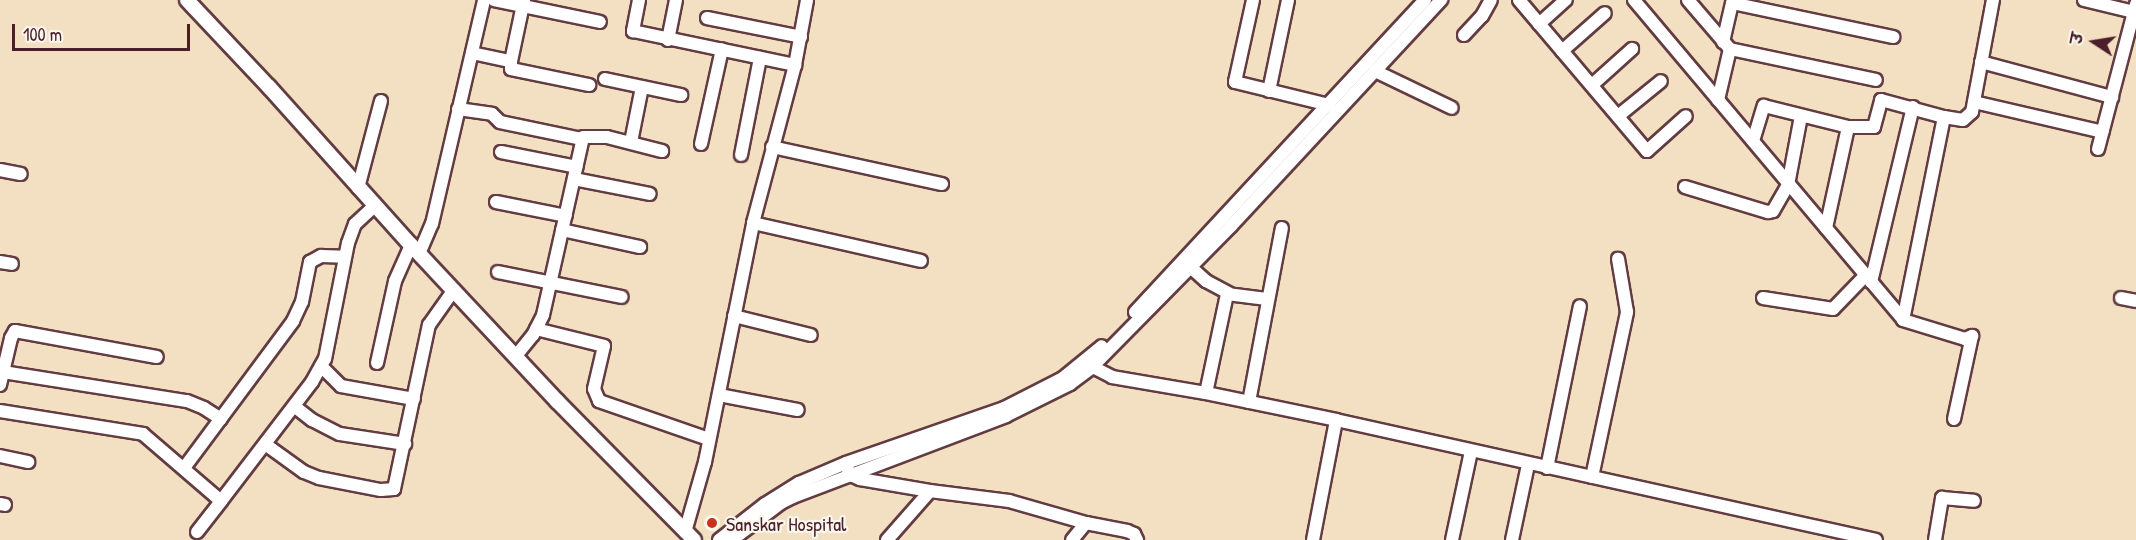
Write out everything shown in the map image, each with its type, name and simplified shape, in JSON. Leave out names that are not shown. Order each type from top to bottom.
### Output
[{"type":"street","points":[[377,363],[395,281],[432,224],[484,0]]},
{"type":"street","points":[[494,0],[523,3],[600,22]]},
{"type":"street","points":[[639,0],[633,30],[668,40],[795,65]]},
{"type":"street","points":[[668,40],[676,0]]},
{"type":"street","points":[[690,536],[753,223],[795,65],[807,0]]},
{"type":"street","points":[[1253,0],[1235,80],[1238,83],[1269,92],[1329,105]]},
{"type":"street","points":[[1269,92],[1288,0]]},
{"type":"street","points":[[1464,35],[1482,16],[1491,0]]},
{"type":"street","points":[[1519,0],[1647,150],[1686,116]]},
{"type":"street","points":[[1539,24],[1566,0]]},
{"type":"street","points":[[1634,0],[1903,320],[1965,339],[1972,336],[1954,419]]},
{"type":"street","points":[[1688,0],[1727,46],[1876,80]]},
{"type":"street","points":[[1753,141],[1764,106],[1848,128],[1874,127],[1881,100],[1944,117],[1963,120],[1969,117],[1974,102],[1993,0]]},
{"type":"street","points":[[2084,0],[2135,8],[2098,149]]},
{"type":"street","points":[[193,2],[374,206],[453,291],[690,536]]},
{"type":"street","points":[[719,540],[779,494],[848,468],[1015,412],[1057,392],[1088,365],[1376,65],[1428,2]]},
{"type":"street","points":[[523,3],[511,69],[589,84]]},
{"type":"street","points":[[1718,100],[1732,3],[1893,37]]},
{"type":"street","points":[[1562,51],[1605,13]]},
{"type":"street","points":[[707,18],[801,37]]},
{"type":"street","points":[[701,144],[722,49]]},
{"type":"street","points":[[1592,85],[1632,49]]},
{"type":"street","points":[[472,53],[511,61]]},
{"type":"street","points":[[741,155],[760,58]]},
{"type":"street","points":[[1982,62],[2112,97]]},
{"type":"street","points":[[1323,118],[1329,105],[1376,65]]},
{"type":"street","points":[[1376,65],[1452,108]]},
{"type":"street","points":[[605,79],[681,95]]},
{"type":"street","points":[[1618,116],[1661,81]]},
{"type":"street","points":[[631,142],[642,87]]},
{"type":"street","points":[[358,188],[381,101]]},
{"type":"street","points":[[1974,102],[2103,132]]},
{"type":"street","points":[[1763,298],[1833,309],[1869,278],[1912,107]]},
{"type":"street","points":[[458,109],[492,114],[500,122],[582,139]]},
{"type":"street","points":[[1685,187],[1768,212],[1778,206],[1788,185],[1801,116]]},
{"type":"street","points":[[1903,320],[1944,117]]},
{"type":"street","points":[[1826,228],[1848,128]]},
{"type":"street","points":[[515,357],[536,329],[551,284],[582,139],[588,135],[631,142],[662,151]]},
{"type":"street","points":[[772,147],[942,184]]},
{"type":"street","points":[[501,152],[650,194]]},
{"type":"street","points":[[0,170],[21,174]]},
{"type":"street","points":[[496,202],[566,216]]},
{"type":"street","points":[[197,532],[294,406],[321,366],[328,347],[345,256],[356,224],[374,206]]},
{"type":"street","points":[[753,223],[921,261]]},
{"type":"street","points":[[1249,402],[1282,228]]},
{"type":"street","points":[[562,230],[640,247]]},
{"type":"street","points":[[184,468],[293,321],[302,302],[310,262],[321,256],[345,256]]},
{"type":"street","points":[[1592,477],[1627,312],[1618,260]]},
{"type":"street","points":[[1187,263],[1206,281],[1229,293],[1267,299]]},
{"type":"street","points":[[498,272],[622,297]]},
{"type":"street","points":[[265,444],[304,472],[319,478],[390,491],[394,489],[429,325],[453,291]]},
{"type":"street","points":[[1206,393],[1229,293]]},
{"type":"street","points":[[2121,298],[2136,302]]},
{"type":"street","points":[[1546,468],[1581,306]]},
{"type":"street","points":[[734,316],[811,335]]},
{"type":"street","points":[[536,329],[604,345],[594,389],[599,401],[709,439]]},
{"type":"street","points":[[0,385],[11,338],[15,331],[19,330],[158,357]]},
{"type":"street","points":[[1088,365],[1112,377],[1206,393],[1336,420],[1528,465],[1876,540]]},
{"type":"street","points":[[321,366],[341,386],[414,399]]},
{"type":"street","points":[[3,372],[187,401],[197,404],[221,419]]},
{"type":"street","points":[[719,395],[798,411]]},
{"type":"street","points":[[294,406],[312,420],[340,434],[405,444]]},
{"type":"street","points":[[0,411],[143,434],[221,501]]},
{"type":"street","points":[[1313,540],[1336,420]]},
{"type":"street","points":[[1452,540],[1471,451]]},
{"type":"street","points":[[0,456],[28,462]]},
{"type":"street","points":[[1512,540],[1528,465]]},
{"type":"street","points":[[848,468],[860,479],[1009,501],[1086,523],[1127,531],[1134,534],[1137,540]]},
{"type":"street","points":[[732,540],[781,503],[848,468]]},
{"type":"street","points":[[887,540],[930,491]]},
{"type":"street","points":[[1935,540],[1942,498],[1974,501]]},
{"type":"street","points":[[1072,540],[1086,523]]},
{"type":"place","name":"Sanskar Hospital","points":[[712,523]]}]
